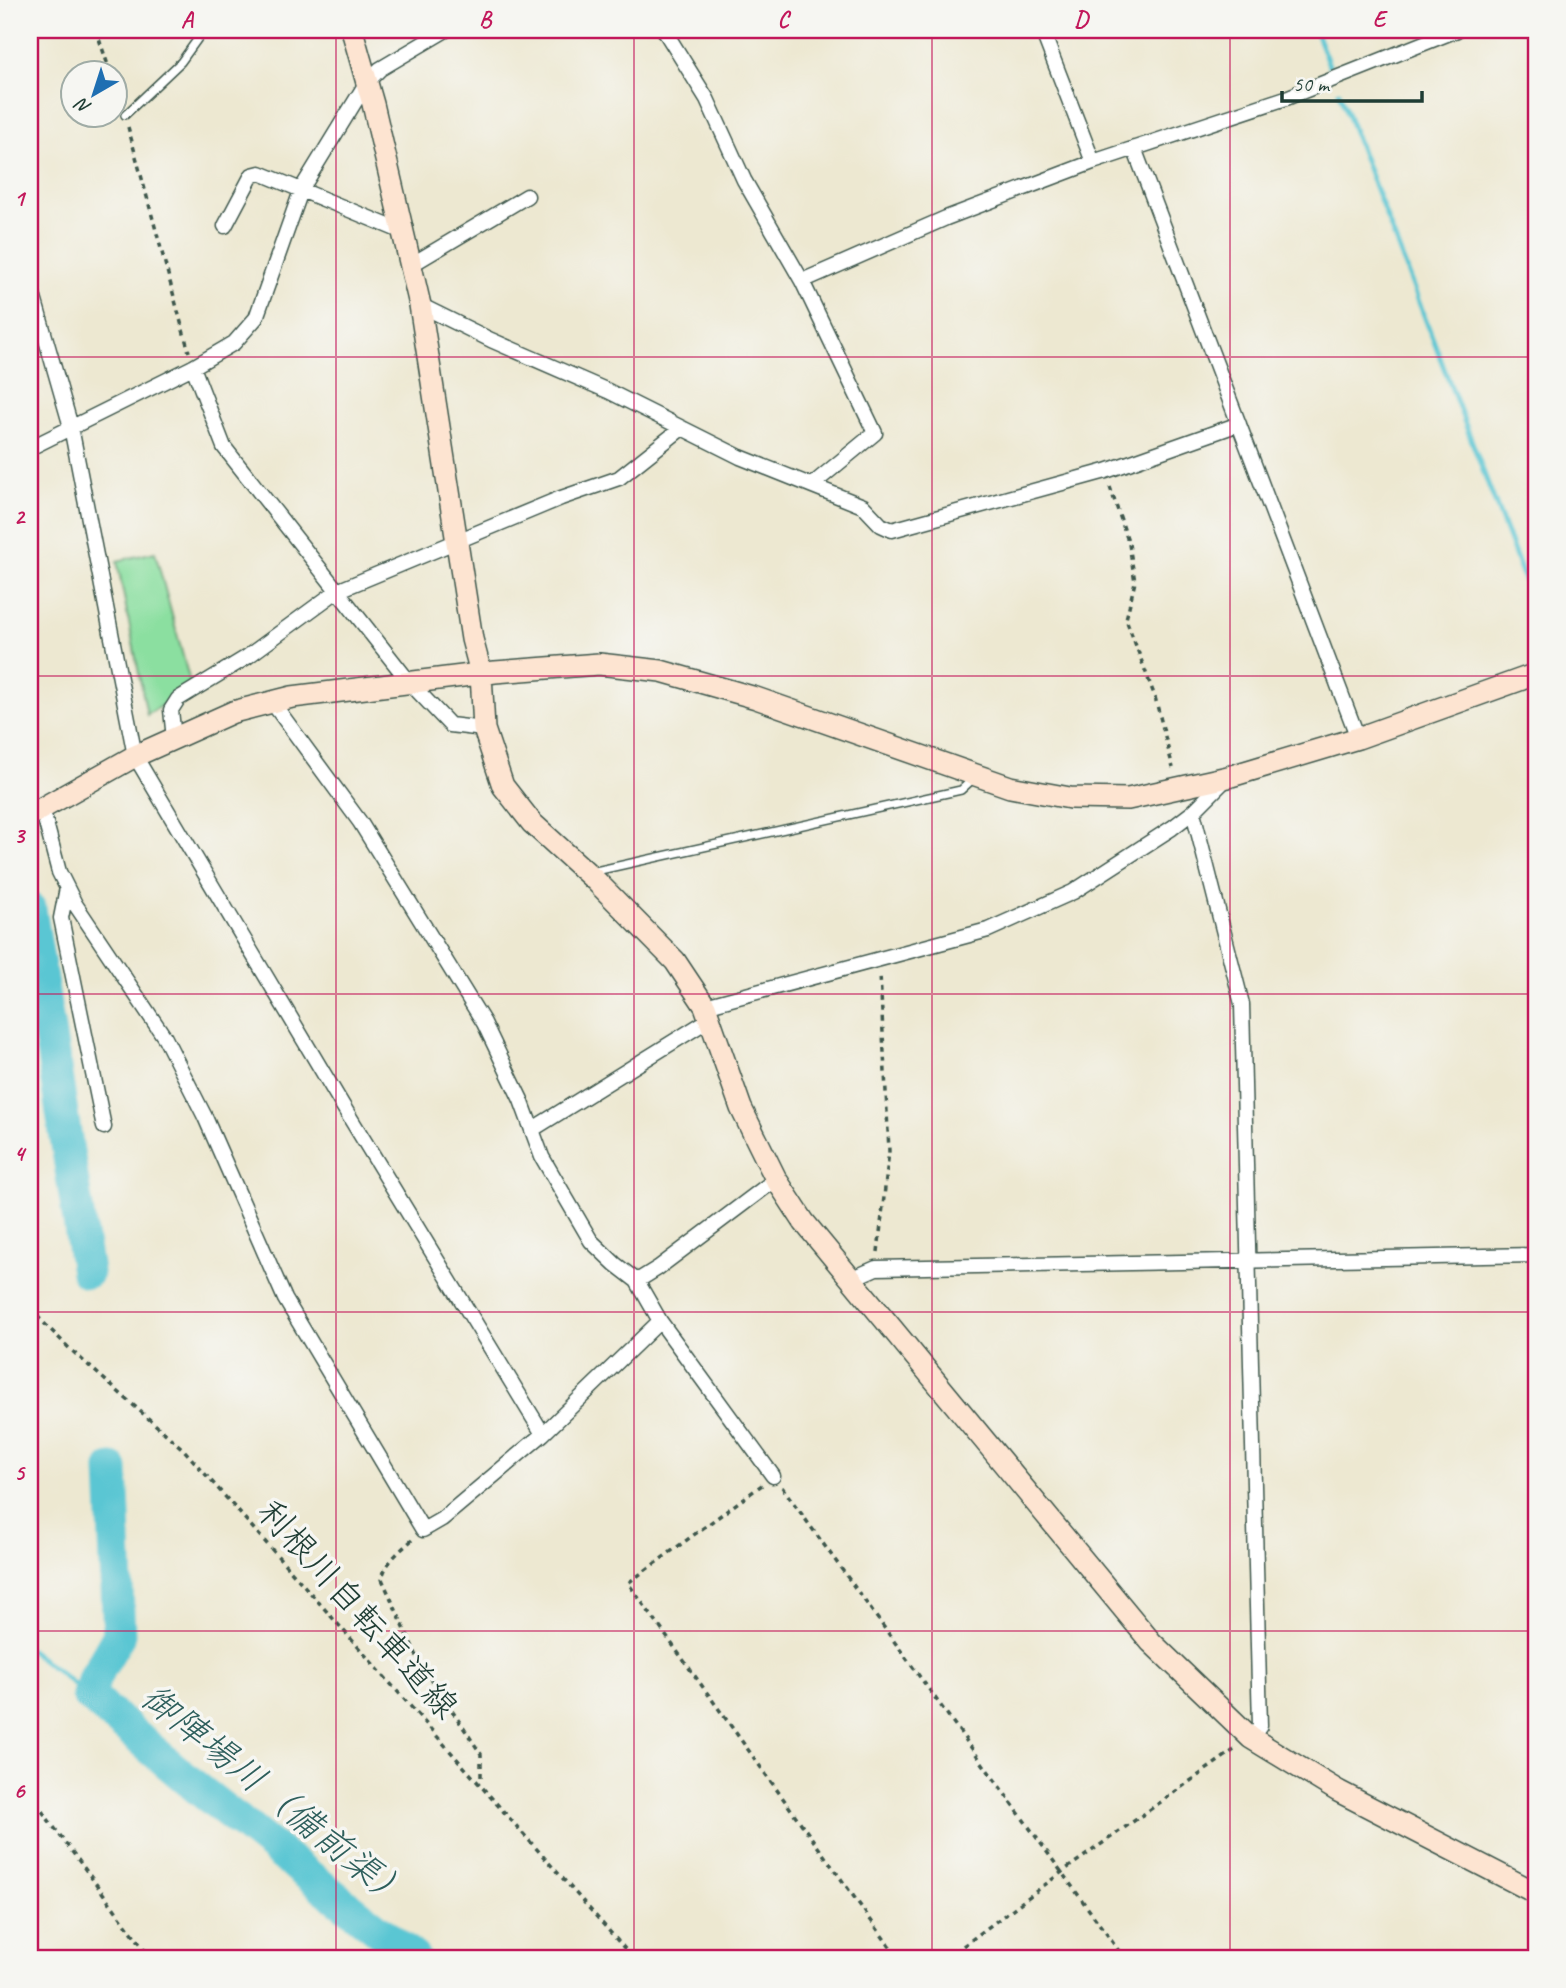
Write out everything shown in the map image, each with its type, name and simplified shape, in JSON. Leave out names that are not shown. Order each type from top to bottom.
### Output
[{"type":"street","points":[[352,30],[420,304],[472,639],[481,673],[484,729],[503,786],[533,823],[675,961],[708,1012],[741,1108],[776,1179],[804,1222],[1151,1642],[1251,1738],[1338,1791],[1536,1893]]},
{"type":"street","points":[[30,449],[193,368],[233,343],[256,317],[302,188],[367,82],[380,69],[446,30]]},
{"type":"street","points":[[664,30],[707,99],[744,180],[802,281],[875,433],[812,485]]},
{"type":"street","points":[[1042,30],[1093,162]]},
{"type":"street","points":[[802,281],[946,218],[1093,162],[1286,98],[1457,30]]},
{"type":"street","points":[[1134,148],[1358,738]]},
{"type":"street","points":[[225,226],[252,175],[260,173],[302,188],[403,232]]},
{"type":"street","points":[[411,265],[527,196]]},
{"type":"street","points":[[30,284],[71,428],[135,756],[542,1434]]},
{"type":"street","points":[[420,304],[491,340],[608,391],[740,457],[863,506],[881,525],[892,530],[1106,471],[1239,424]]},
{"type":"street","points":[[193,368],[224,446],[410,682],[450,724],[484,729]]},
{"type":"street","points":[[174,739],[171,710],[178,699],[247,657],[337,591],[561,498],[619,478],[682,428]]},
{"type":"street","points":[[660,1321],[542,1434],[442,1519],[423,1530],[285,1299],[205,1117],[165,1038],[66,888],[36,812],[135,756],[233,712],[292,697],[481,673],[599,664],[662,671],[756,698],[1010,787],[1070,799],[1128,799],[1228,777],[1358,738],[1536,674]]},
{"type":"street","points":[[272,702],[360,822],[450,965],[484,1023],[521,1100],[542,1157],[592,1241],[637,1281],[660,1321],[773,1476]]},
{"type":"street","points":[[533,1129],[708,1012],[880,959],[988,930],[1073,892],[1193,812],[1228,777]]},
{"type":"street","points":[[1193,812],[1242,1004],[1260,1726],[1251,1738]]},
{"type":"street","points":[[66,888],[61,918],[104,1127]]},
{"type":"street","points":[[637,1281],[776,1179]]},
{"type":"street","points":[[851,1279],[876,1268],[1536,1255]]},
{"type":"lane","points":[[130,110],[181,62],[204,30]]},
{"type":"lane","points":[[587,873],[961,790],[977,775]]},
{"type":"path","points":[[96,30],[106,60]]},
{"type":"path","points":[[129,130],[193,368]]},
{"type":"path","points":[[1106,471],[1129,544],[1135,582],[1126,619],[1155,697],[1179,789]]},
{"type":"path","points":[[1536,841],[1532,903],[1531,1033],[1536,1149]]},
{"type":"path","points":[[876,1268],[889,1151],[880,959]]},
{"type":"path","name":"利根川自転車道線","points":[[30,1310],[184,1450],[633,1958]]},
{"type":"path","points":[[898,1958],[628,1583],[773,1476],[1124,1958]]},
{"type":"path","points":[[423,1530],[392,1558],[383,1572],[382,1579],[420,1663],[481,1754],[481,1784]]},
{"type":"path","points":[[947,1958],[1062,1872],[1251,1738]]},
{"type":"path","points":[[30,1795],[151,1958]]},
{"type":"green space","points":[[155,552],[191,686],[147,715],[117,561]]},
{"type":"waterway","points":[[1315,30],[1329,65]]},
{"type":"waterway","points":[[1339,92],[1536,610]]},
{"type":"waterway","points":[[30,909],[87,1272]]},
{"type":"waterway","name":"御陣場川（備前渠）","points":[[112,1469],[119,1635],[88,1695],[197,1788],[414,1958]]},
{"type":"waterway","points":[[30,1650],[88,1695]]}]
